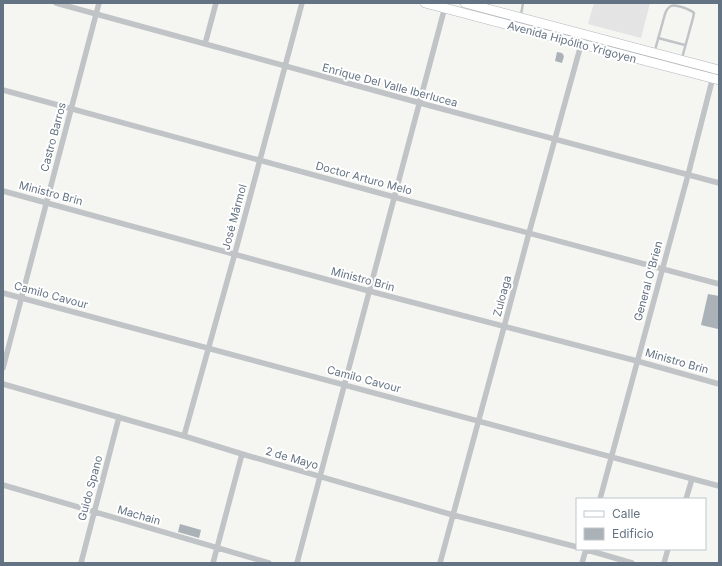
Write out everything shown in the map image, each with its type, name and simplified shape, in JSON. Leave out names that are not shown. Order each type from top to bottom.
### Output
[{"type":"main road","name":"Avenida Hipólito Yrigoyen","points":[[425,3],[445,6],[716,80]]},
{"type":"main road","name":"Avenida Hipólito Yrigoyen","points":[[465,3],[482,5],[520,18],[717,70]]},
{"type":"street","name":"Enrique Del Valle Iberlucea","points":[[56,3],[555,140],[719,183]]},
{"type":"street","name":"Castro Barros","points":[[3,368],[99,3]]},
{"type":"street","points":[[205,44],[216,3]]},
{"type":"street","name":"José Mármol","points":[[184,436],[302,3]]},
{"type":"street","points":[[297,563],[445,6]]},
{"type":"street","name":"Zuloaga","points":[[440,563],[583,35]]},
{"type":"street","name":"General O'Brien","points":[[600,498],[688,175],[716,80],[717,70]]},
{"type":"street","name":"Doctor Arturo Melo","points":[[3,90],[719,284]]},
{"type":"street","name":"Ministro Brin","points":[[3,191],[235,253],[369,291],[719,384]]},
{"type":"street","name":"Camilo Cavour","points":[[3,293],[719,486]]},
{"type":"street","name":"2 de Mayo","points":[[3,384],[453,515],[576,547]]},
{"type":"street","name":"Guido Spano","points":[[81,563],[119,417]]},
{"type":"street","points":[[213,563],[242,454]]},
{"type":"street","points":[[686,498],[692,479]]},
{"type":"street","name":"Machain","points":[[3,485],[269,563]]},
{"type":"street","points":[[582,563],[586,550]]},
{"type":"street","points":[[589,550],[632,563]]},
{"type":"street","points":[[664,563],[668,550]]},
{"type":"lane","points":[[520,18],[523,3]]},
{"type":"lane","points":[[654,53],[664,14],[670,6],[674,5],[691,10],[694,13],[681,60]]},
{"type":"lane","points":[[658,38],[686,45]]},
{"type":"shaded area","points":[[594,3],[650,3],[641,38],[588,24]]},
{"type":"building","points":[[557,52],[562,53],[564,56],[562,63],[555,61]]},
{"type":"building","points":[[708,294],[719,296],[718,329],[701,325]]},
{"type":"building","points":[[180,524],[201,530],[199,538],[178,532]]}]
